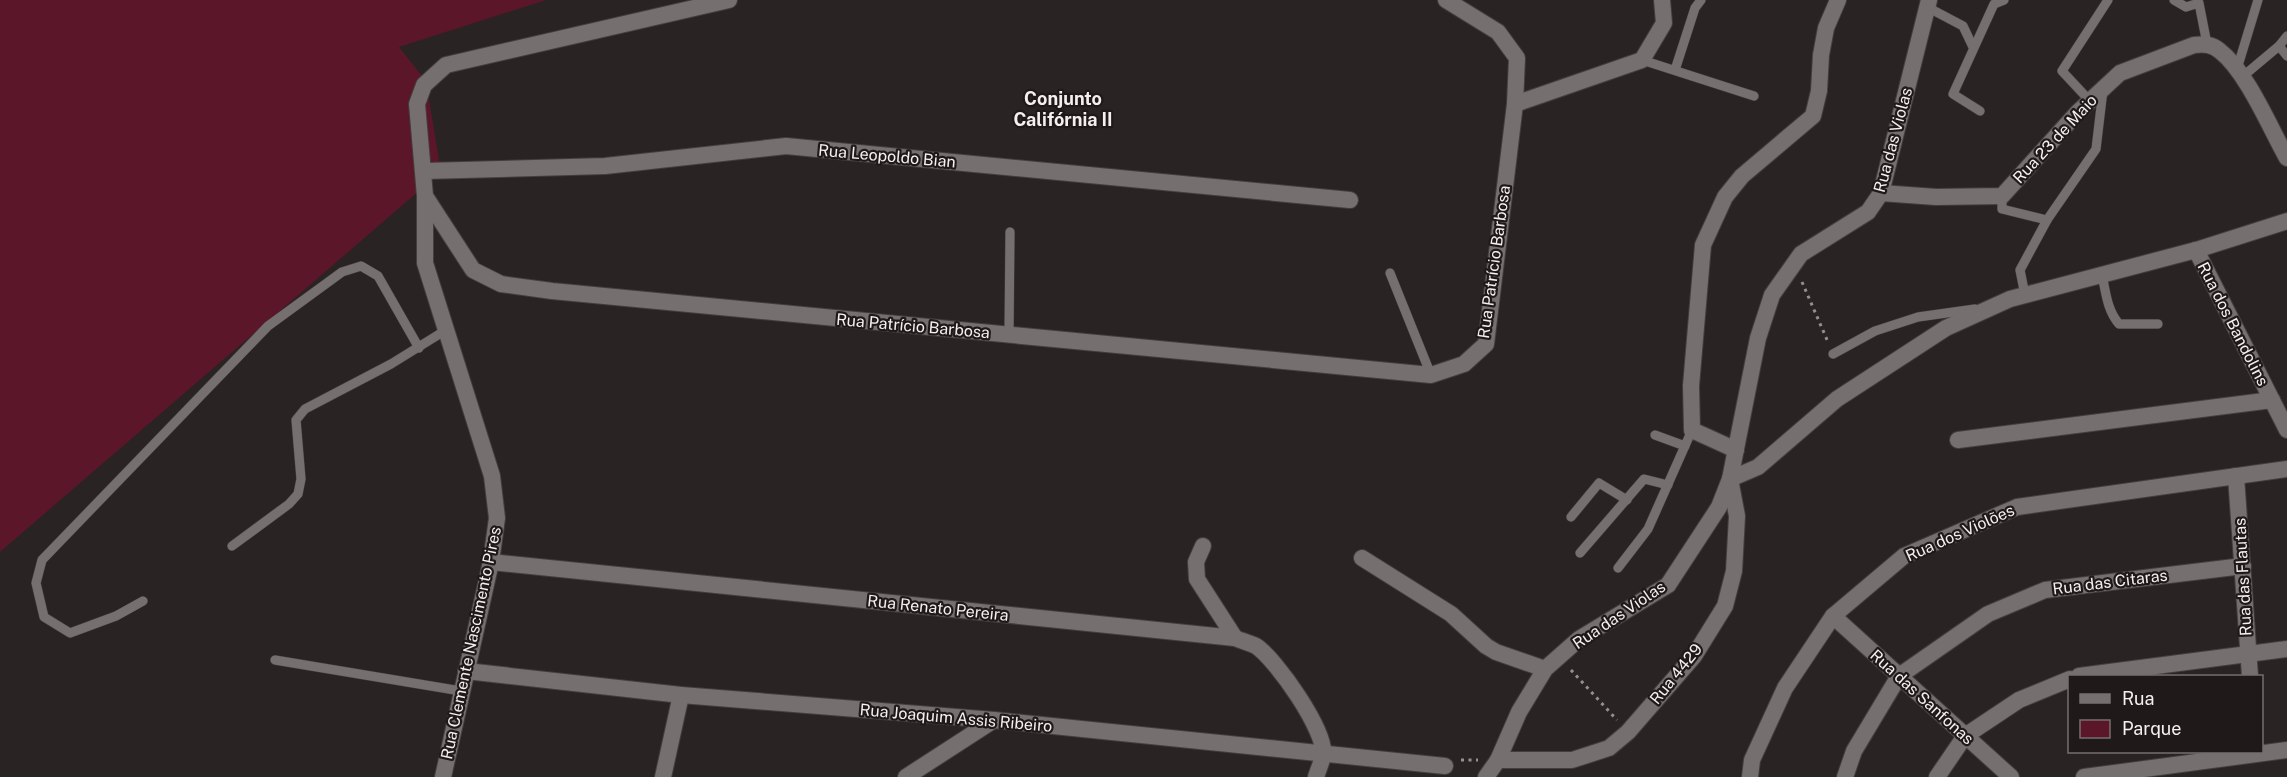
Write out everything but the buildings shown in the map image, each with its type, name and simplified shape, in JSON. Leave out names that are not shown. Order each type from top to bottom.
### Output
[{"type":"street","points":[[425,196],[417,104],[424,85],[446,65],[729,0]]},
{"type":"street","name":"Rua Patrício Barbosa","points":[[425,196],[473,270],[501,284],[552,291],[1431,375],[1464,364],[1486,344],[1515,104],[1517,58],[1498,32],[1446,0]]},
{"type":"street","points":[[1515,104],[1642,60],[1665,23],[1662,0]]},
{"type":"street","points":[[1736,450],[1692,430],[1691,386],[1702,245],[1725,197],[1742,176],[1813,116],[1820,91],[1824,37],[1838,0]]},
{"type":"street","name":"Rua das Violas","points":[[1486,777],[1498,760],[1519,712],[1545,669],[1579,639],[1668,585],[1719,507],[1730,479],[1758,338],[1772,295],[1801,254],[1868,212],[1881,193],[1928,4]]},
{"type":"street","name":"Rua 23 de Maio","points":[[1881,193],[1936,197],[2002,196],[2090,101],[2120,73],[2194,45],[2213,47]]},
{"type":"street","points":[[2213,47],[2240,73],[2287,158]]},
{"type":"street","name":"Rua Leopoldo Bian","points":[[424,171],[605,166],[786,146],[1350,200]]},
{"type":"street","name":"Rua Clemente Nascimento Pires","points":[[425,196],[425,262],[492,476],[497,518],[491,562],[443,777]]},
{"type":"street","points":[[1730,479],[1758,467],[1837,399],[1946,328],[2010,299],[2196,250],[2287,221]]},
{"type":"street","name":"Rua dos Bandolins","points":[[2196,250],[2287,430]]},
{"type":"street","points":[[1958,440],[2272,400]]},
{"type":"street","name":"Rua dos Violões","points":[[1750,777],[1752,760],[1785,688],[1833,616],[1904,556],[2017,507],[2287,469]]},
{"type":"street","name":"Rua das Flautas","points":[[2236,477],[2250,675]]},
{"type":"street","name":"Rua 4429","points":[[1498,760],[1572,760],[1608,748],[1628,732],[1694,656],[1725,606],[1734,571],[1737,516],[1730,479]]},
{"type":"street","points":[[1203,546],[1196,562],[1197,579],[1235,638]]},
{"type":"street","points":[[1362,558],[1451,614],[1486,646],[1496,652],[1545,669]]},
{"type":"street","name":"Rua Renato Pereira","points":[[491,562],[1235,638],[1256,646],[1283,674],[1315,723],[1324,753]]},
{"type":"street","name":"Rua das Citaras","points":[[1845,777],[1854,751],[1899,676],[1988,614],[2045,590],[2243,566]]},
{"type":"street","name":"Rua das Sanfonas","points":[[1833,616],[2010,777]]},
{"type":"street","points":[[2086,675],[2287,649]]},
{"type":"street","name":"Rua Joaquim Assis Ribeiro","points":[[466,671],[681,694],[994,720],[1445,766]]},
{"type":"street","points":[[1937,777],[1965,736],[2019,700],[2068,680]]},
{"type":"street","points":[[663,777],[681,694]]},
{"type":"street","points":[[906,777],[994,720]]},
{"type":"street","points":[[2263,752],[2287,750]]},
{"type":"street","points":[[1316,777],[1324,753]]},
{"type":"street","points":[[2084,777],[2250,753]]},
{"type":"lane","points":[[1675,70],[1695,8],[1701,0]]},
{"type":"lane","points":[[1980,111],[1953,94],[1994,4],[2004,0]]},
{"type":"lane","points":[[2090,101],[2062,71],[2108,0]]},
{"type":"lane","points":[[2174,0],[2186,7],[2199,3],[2213,47]]},
{"type":"lane","points":[[2240,73],[2258,0]]},
{"type":"lane","points":[[1928,4],[1963,26],[1973,47]]},
{"type":"lane","points":[[2240,73],[2279,46],[2287,36]]},
{"type":"lane","points":[[2279,46],[2287,56]]},
{"type":"lane","points":[[1642,60],[1754,96]]},
{"type":"lane","points":[[2025,296],[2020,270],[2047,220],[2096,148],[2103,89]]},
{"type":"lane","points":[[2002,196],[2002,208],[2047,220]]},
{"type":"lane","points":[[1009,335],[1010,232]]},
{"type":"lane","points":[[143,601],[116,616],[70,633],[44,617],[36,583],[42,560],[268,326],[342,272],[361,266],[378,276],[419,348]]},
{"type":"lane","points":[[1390,273],[1431,375]]},
{"type":"lane","points":[[2102,275],[2108,305],[2112,316],[2119,324],[2158,324]]},
{"type":"lane","points":[[1833,354],[1875,331],[1918,317],[1995,306]]},
{"type":"lane","points":[[232,546],[289,504],[298,494],[301,479],[296,420],[305,409],[419,348],[446,330]]},
{"type":"lane","points":[[1618,568],[1648,529],[1692,430]]},
{"type":"lane","points":[[1654,435],[1685,446]]},
{"type":"lane","points":[[1580,553],[1644,479],[1668,485]]},
{"type":"lane","points":[[1571,517],[1599,483],[1627,500]]},
{"type":"lane","points":[[275,660],[461,691]]},
{"type":"path","points":[[1794,264],[1833,354]]},
{"type":"path","points":[[1559,657],[1628,732]]},
{"type":"path","points":[[1445,766],[1460,760],[1498,760]]},
{"type":"green space","points":[[0,0],[546,0],[399,47],[426,81],[441,172],[0,552]]},
{"type":"district","name":"Conjunto Califórnia II","points":[[1063,108]]}]
